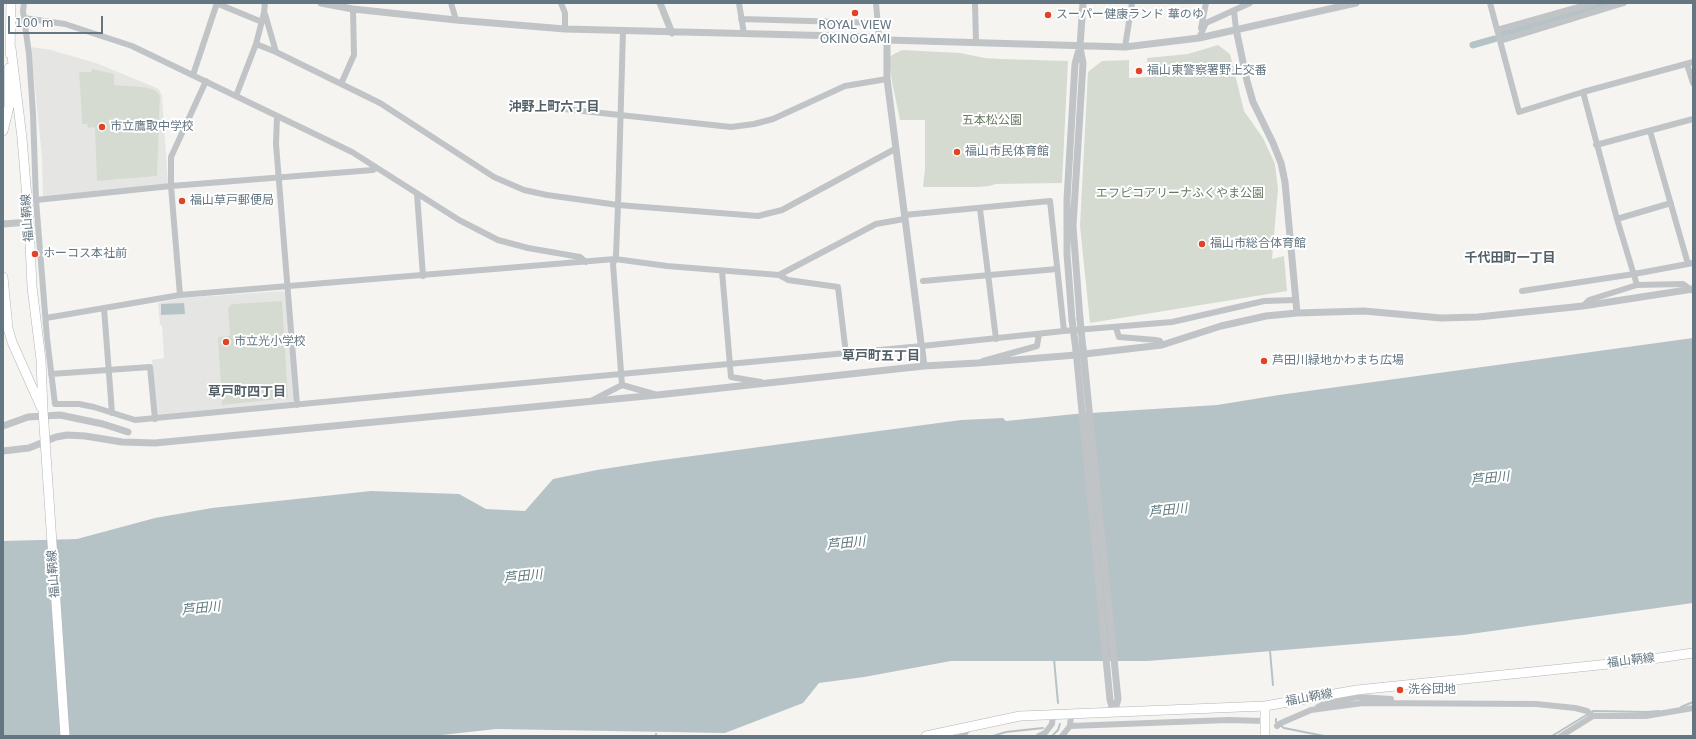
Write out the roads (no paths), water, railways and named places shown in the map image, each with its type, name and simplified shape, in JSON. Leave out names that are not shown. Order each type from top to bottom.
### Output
[{"type":"main road","name":"福山鞆線","points":[[3,131],[8,107],[11,48],[11,3]]},
{"type":"main road","name":"福山鞆線","points":[[11,48],[22,138],[29,222],[32,287],[42,360],[45,451],[65,736]]},
{"type":"main road","name":"福山鞆線","points":[[3,277],[8,328],[18,355],[43,411]]},
{"type":"main road","name":"福山鞆線","points":[[926,736],[1020,716],[1265,706],[1693,653]]},
{"type":"main road","points":[[1265,706],[1265,736]]},
{"type":"street","points":[[24,3],[34,136],[36,200],[51,374],[55,404],[79,404],[94,407],[135,420],[846,354],[1064,331],[1116,328],[1172,322],[1264,301],[1296,300]]},
{"type":"street","points":[[193,75],[217,3],[262,22]]},
{"type":"street","points":[[236,96],[256,44],[265,3]]},
{"type":"street","points":[[322,3],[353,9],[565,30],[879,37],[887,40],[1125,47],[1199,38],[1356,3]]},
{"type":"street","points":[[451,3],[456,20]]},
{"type":"street","points":[[561,3],[565,13],[565,30]]},
{"type":"street","points":[[660,3],[672,33]]},
{"type":"street","points":[[738,3],[744,34]]},
{"type":"street","points":[[876,3],[879,37]]},
{"type":"street","points":[[975,3],[976,42]]},
{"type":"street","points":[[1083,3],[1080,46],[1083,63],[1073,226],[1076,319],[1114,700],[1114,713]]},
{"type":"street","points":[[1125,47],[1132,3]]},
{"type":"street","points":[[1199,38],[1206,3]]},
{"type":"street","points":[[1199,38],[1206,23],[1250,3]]},
{"type":"street","points":[[1490,3],[1519,112],[1583,92],[1690,63],[1693,83]]},
{"type":"street","points":[[1497,30],[1593,3]]},
{"type":"street","points":[[1500,41],[1624,3]]},
{"type":"street","points":[[340,84],[354,55],[353,9]]},
{"type":"street","points":[[1234,11],[1236,29],[1247,81],[1254,102],[1274,143],[1281,163],[1285,182],[1297,313]]},
{"type":"street","points":[[264,13],[276,52]]},
{"type":"street","points":[[24,18],[65,24],[132,46],[352,152],[459,220],[498,240],[528,248],[580,257],[586,262]]},
{"type":"street","points":[[741,19],[878,23]]},
{"type":"street","points":[[622,385],[613,264],[616,255],[623,31]]},
{"type":"street","points":[[887,40],[887,79],[924,366]]},
{"type":"street","points":[[256,44],[276,52],[380,103],[494,178],[524,190],[618,205],[744,216],[769,215],[782,210],[895,149]]},
{"type":"street","points":[[555,108],[731,127],[754,124],[773,119],[845,86],[887,79]]},
{"type":"street","points":[[180,295],[171,186],[171,157],[206,81]]},
{"type":"street","points":[[1583,92],[1596,145],[1637,285]]},
{"type":"street","points":[[276,116],[276,144],[297,405]]},
{"type":"street","points":[[1596,145],[1693,118]]},
{"type":"street","points":[[1522,291],[1690,264],[1650,130]]},
{"type":"street","points":[[22,138],[34,136]]},
{"type":"street","points":[[36,200],[171,186],[373,170],[376,168]]},
{"type":"street","points":[[417,194],[423,276]]},
{"type":"street","points":[[779,275],[876,224],[904,217],[1050,201],[1064,331]]},
{"type":"street","points":[[1617,219],[1671,204]]},
{"type":"street","points":[[980,209],[996,339]]},
{"type":"street","points":[[3,224],[29,222]]},
{"type":"street","points":[[46,318],[180,295],[614,259],[722,271],[779,275],[788,280],[838,287],[846,354]]},
{"type":"street","points":[[923,281],[1057,269]]},
{"type":"street","points":[[722,271],[731,377],[769,383]]},
{"type":"street","points":[[1583,306],[1588,300],[1637,285],[1683,284],[1692,290]]},
{"type":"street","points":[[3,451],[29,448],[37,446],[45,441],[67,436],[85,436],[122,442],[155,443],[657,395],[924,366],[1080,355],[1162,345],[1221,326],[1266,316],[1297,313],[1364,310],[1441,318],[1478,317],[1583,306],[1692,290]]},
{"type":"street","points":[[104,308],[112,413]]},
{"type":"street","points":[[1116,328],[1119,337],[1156,340],[1160,341],[1162,345]]},
{"type":"street","points":[[976,363],[1017,350],[1038,346],[1039,334]]},
{"type":"street","points":[[51,374],[150,367],[155,418]]},
{"type":"street","points":[[593,400],[622,385],[657,395]]},
{"type":"street","points":[[3,426],[28,417],[60,415],[103,424],[128,432]]},
{"type":"street","points":[[1279,724],[1326,702],[1358,694],[1408,703]]},
{"type":"street","points":[[1311,710],[1364,703],[1536,704],[1575,708],[1591,714],[1646,716],[1693,708]]},
{"type":"street","points":[[1062,736],[1070,726],[1071,713]]},
{"type":"street","points":[[1043,735],[1052,724],[1052,714]]},
{"type":"street","points":[[1561,736],[1591,714]]},
{"type":"street","points":[[1070,726],[1228,720],[1265,721]]},
{"type":"street","points":[[961,736],[969,727]]},
{"type":"water","points":[[184,303],[185,314],[161,315],[161,304]]},
{"type":"water","name":"芦田川","points":[[1693,338],[1693,603],[1463,635],[1200,657],[1147,661],[951,661],[864,677],[819,683],[803,703],[725,733],[496,729],[433,736],[3,736],[3,541],[77,539],[155,518],[212,508],[371,491],[459,494],[486,509],[525,511],[553,479],[597,470],[655,461],[961,420],[1003,418],[1006,421],[1075,414],[1217,405],[1279,395]]},
{"type":"waterway","points":[[1502,34],[1609,3]]},
{"type":"waterway","points":[[1473,45],[1494,39]]},
{"type":"waterway","points":[[1270,651],[1273,685]]},
{"type":"waterway","points":[[1054,659],[1058,703]]},
{"type":"waterway","points":[[1681,707],[1693,702]]},
{"type":"waterway","points":[[1552,736],[1593,711],[1659,711]]},
{"type":"waterway","points":[[1276,719],[1276,722],[1284,728],[1324,736]]},
{"type":"waterway","points":[[1052,736],[1058,730],[1060,724]]},
{"type":"waterway","points":[[993,736],[1006,732],[1043,728]]},
{"type":"place","name":"ROYAL VIEW OKINOGAMI","points":[[855,13]]},
{"type":"place","name":"スーパー健康ランド 華のゆ","points":[[1048,15]]},
{"type":"place","name":"福山東警察署野上交番","points":[[1139,71]]},
{"type":"place","name":"市立鷹取中学校","points":[[102,127]]},
{"type":"place","name":"福山市民体育館","points":[[957,152]]},
{"type":"place","name":"福山草戸郵便局","points":[[182,201]]},
{"type":"place","name":"福山市総合体育館","points":[[1202,244]]},
{"type":"place","name":"ホーコス本社前","points":[[35,254]]},
{"type":"place","name":"市立光小学校","points":[[226,342]]},
{"type":"place","name":"芦田川緑地かわまち広場","points":[[1264,361]]},
{"type":"place","name":"洗谷団地","points":[[1400,690]]},
{"type":"district","name":"沖野上町六丁目","points":[[554,108]]},
{"type":"district","name":"千代田町一丁目","points":[[1510,259]]},
{"type":"district","name":"草戸町五丁目","points":[[881,357]]},
{"type":"district","name":"草戸町四丁目","points":[[247,393]]},
{"type":"park label","name":"五本松公園","points":[[992,121]]},
{"type":"park label","name":"エフピコアリーナふくやま公園","points":[[1180,194]]}]
